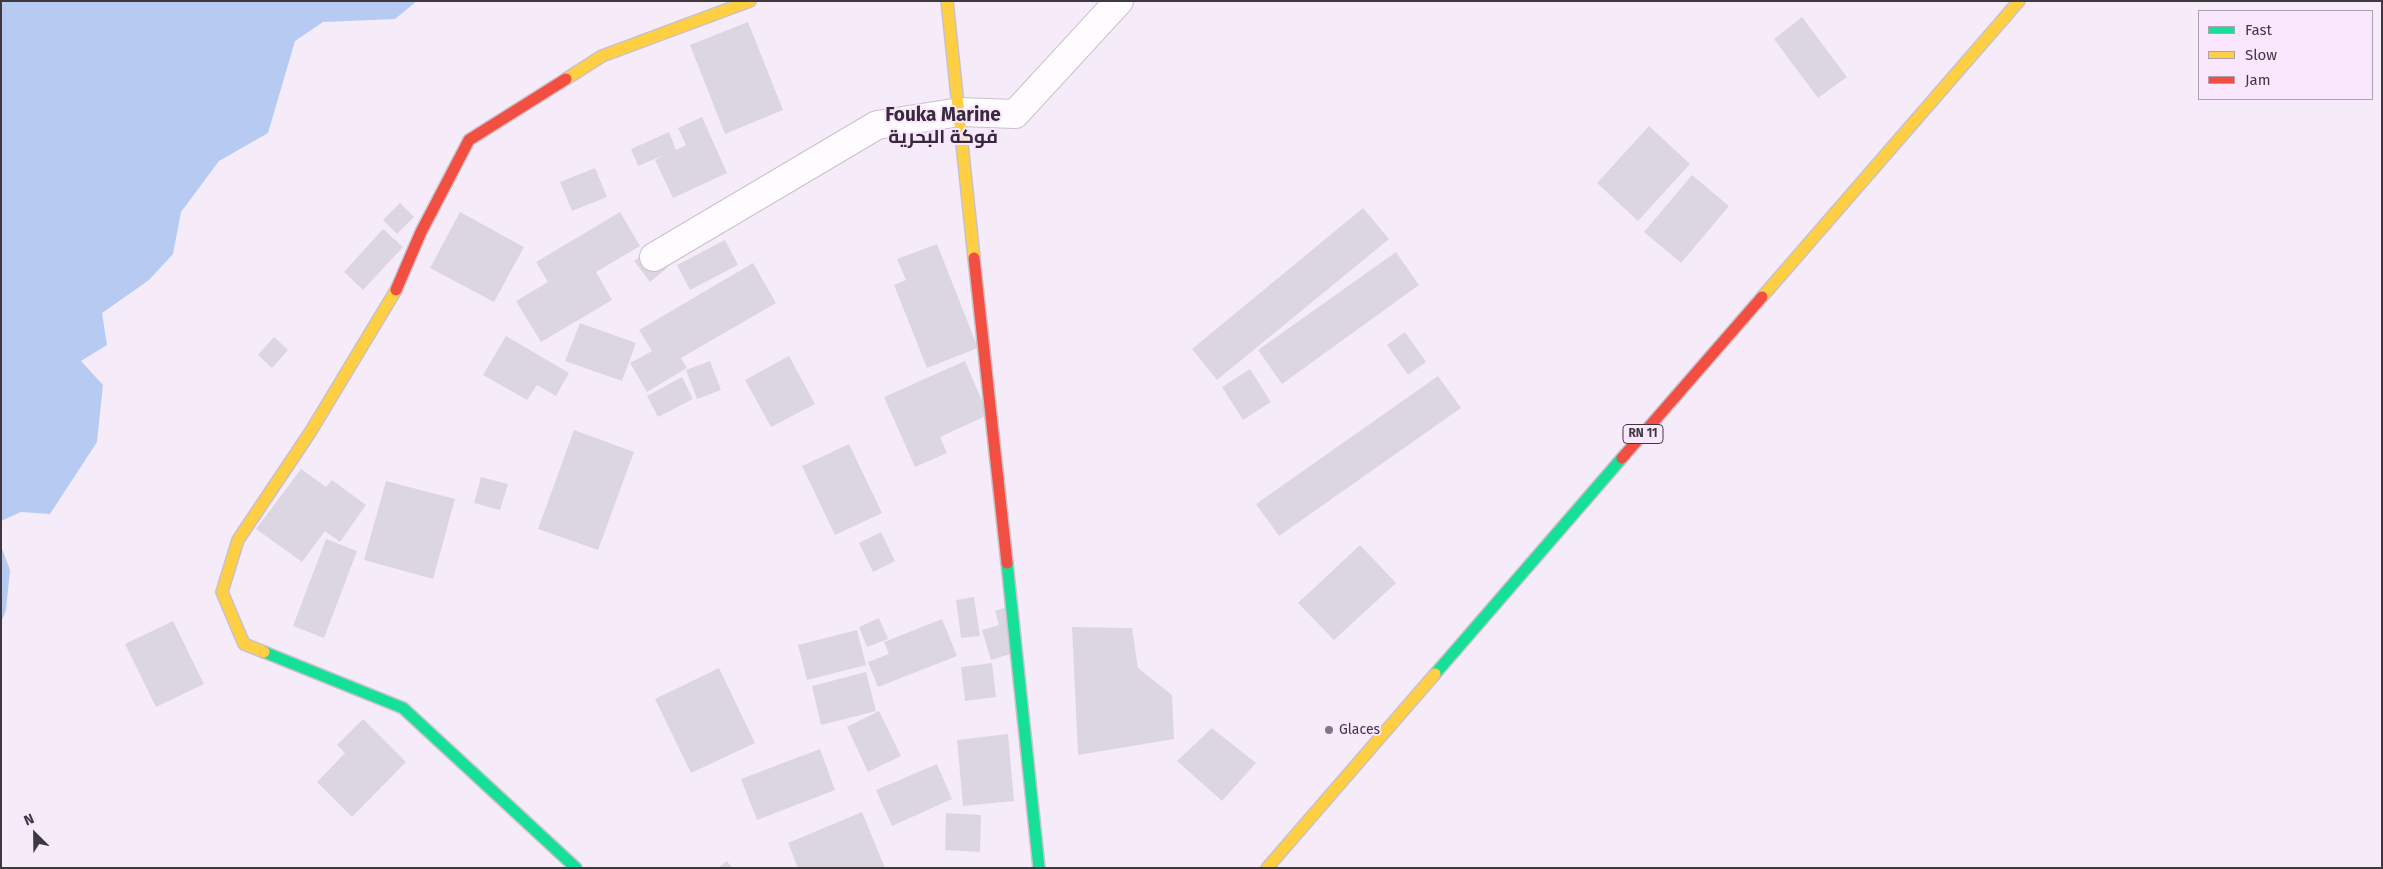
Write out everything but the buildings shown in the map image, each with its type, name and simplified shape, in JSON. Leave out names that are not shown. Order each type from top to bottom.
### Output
[{"type":"street","points":[[576,868],[403,708],[244,644],[233,622],[222,592],[238,540],[311,431],[393,296],[421,232],[469,140],[602,56],[750,1]]},
{"type":"street","points":[[948,1],[1039,868]]},
{"type":"street","points":[[654,258],[877,125],[960,112],[1015,114],[1119,1]]},
{"type":"street","name":"RN 11","points":[[1267,868],[2019,1]]},
{"type":"water","points":[[1,1],[417,1],[395,19],[323,22],[295,41],[268,133],[219,161],[181,212],[173,254],[149,280],[102,313],[107,345],[81,361],[103,385],[97,442],[50,514],[21,512],[1,521]]},
{"type":"water","points":[[1,546],[10,570],[6,610],[1,623]]},
{"type":"traffic: fast","points":[[1435,674],[1622,458]]},
{"type":"traffic: fast","points":[[1007,563],[1039,868]]},
{"type":"traffic: fast","points":[[264,652],[403,708],[576,868]]},
{"type":"traffic: slow","points":[[566,79],[602,56],[750,1]]},
{"type":"traffic: slow","points":[[947,1],[974,258]]},
{"type":"traffic: slow","points":[[1762,297],[2019,1]]},
{"type":"traffic: slow","points":[[264,652],[244,644],[222,592],[238,540],[311,431],[396,290]]},
{"type":"traffic: slow","points":[[1267,868],[1435,674]]},
{"type":"traffic: jam","points":[[396,290],[421,232],[469,140],[566,79]]},
{"type":"traffic: jam","points":[[974,258],[1007,563]]},
{"type":"traffic: jam","points":[[1622,458],[1762,297]]},
{"type":"place","name":"Glaces","points":[[1329,730]]},
{"type":"district","name":"Fouka Marine فوكة البحرية","points":[[943,127]]}]
